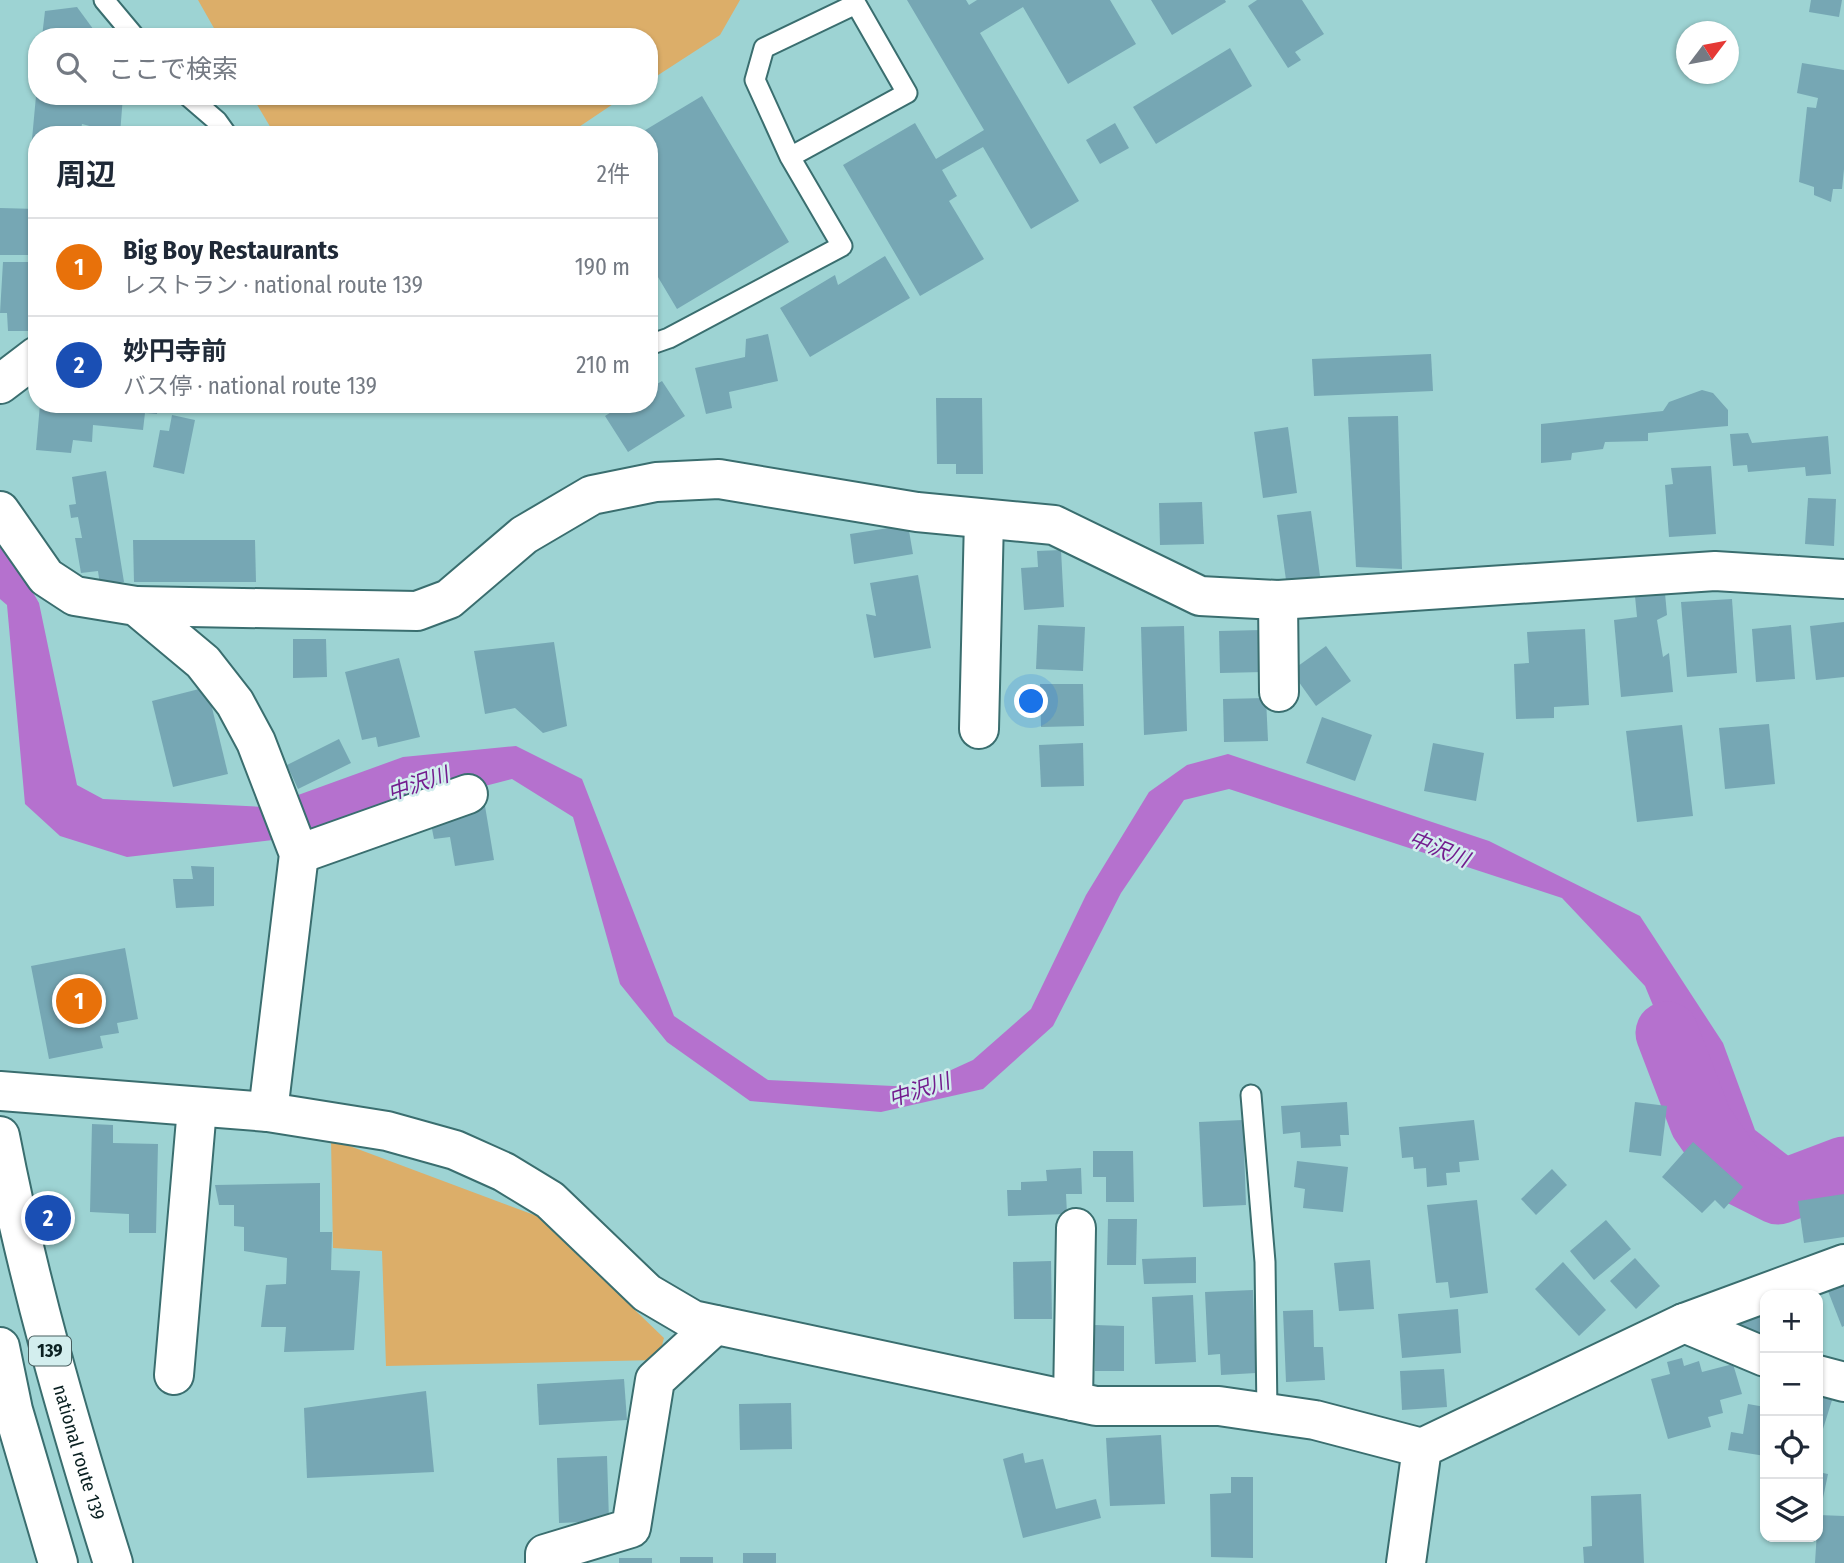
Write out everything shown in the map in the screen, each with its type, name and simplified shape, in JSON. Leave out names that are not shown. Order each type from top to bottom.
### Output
[{"type":"main road","points":[[0,384],[28,363]]},
{"type":"main road","points":[[0,512],[46,578],[75,596],[136,606],[417,611],[449,599],[524,535],[592,495],[656,482],[719,479],[917,512],[1055,525],[1199,596],[1278,600],[1715,571],[1844,579]]},
{"type":"main road","points":[[979,729],[985,519]]},
{"type":"main road","points":[[1278,600],[1279,692]]},
{"type":"main road","points":[[136,606],[203,662],[235,703],[256,742],[299,854],[268,1112]]},
{"type":"main road","points":[[299,854],[468,794]]},
{"type":"main road","points":[[0,1091],[268,1112],[387,1132],[455,1150],[504,1172],[550,1200],[647,1293],[693,1320],[1096,1406],[1219,1406],[1315,1420],[1422,1448],[1684,1323],[1844,1264]]},
{"type":"main road","points":[[174,1375],[197,1108]]},
{"type":"main road","name":"national route 139","points":[[0,1136],[14,1210],[59,1387],[113,1563]]},
{"type":"main road","points":[[1073,1401],[1076,1228]]},
{"type":"main road","points":[[1684,1323],[1760,1355]]},
{"type":"main road","points":[[545,1563],[545,1554],[631,1528],[655,1380],[715,1325]]},
{"type":"main road","name":"139","points":[[0,1347],[13,1410],[58,1563]]},
{"type":"main road","points":[[1823,1376],[1844,1382]]},
{"type":"main road","points":[[1406,1563],[1422,1448]]},
{"type":"lane","points":[[104,0],[127,28]]},
{"type":"lane","points":[[658,342],[842,246],[790,158],[755,80],[764,48],[856,4],[907,93],[790,158]]},
{"type":"lane","points":[[198,105],[221,126]]},
{"type":"lane","points":[[1251,1095],[1265,1262],[1267,1413]]},
{"type":"shaded area","points":[[198,0],[740,0],[720,35],[658,75],[658,28],[214,28]]},
{"type":"shaded area","points":[[257,105],[612,105],[580,126],[270,126]]},
{"type":"shaded area","points":[[331,1139],[537,1216],[664,1338],[658,1360],[386,1366],[382,1251],[333,1248]]},
{"type":"water","points":[[0,535],[39,603],[77,785],[103,799],[265,807],[403,757],[516,746],[582,779],[674,1016],[768,1080],[914,1087],[973,1060],[1031,1009],[1086,895],[1149,792],[1187,765],[1228,754],[1489,841],[1640,916],[1723,1043],[1755,1130],[1803,1167],[1844,1156],[1844,1188],[1795,1195],[1756,1181],[1697,1112],[1645,986],[1562,898],[1229,789],[1184,800],[1121,893],[1053,1026],[983,1089],[881,1112],[750,1101],[667,1042],[620,984],[573,817],[512,779],[281,839],[127,857],[60,836],[25,804],[7,605],[0,599]]},
{"type":"building","points":[[907,0],[966,0],[969,5],[977,0],[1110,0],[1136,44],[1068,84],[1023,7],[980,33],[1079,201],[1031,229],[983,147],[942,170],[957,196],[949,201],[984,259],[920,296],[843,165],[915,123],[936,159],[984,130]]},
{"type":"building","points":[[1151,0],[1225,0],[1226,2],[1172,35]]},
{"type":"building","points":[[1257,0],[1302,0],[1324,34],[1295,52],[1301,60],[1288,68],[1248,6]]},
{"type":"building","points":[[1811,0],[1842,0],[1839,17],[1809,12]]},
{"type":"building","points":[[77,7],[92,28],[43,28],[45,11]]},
{"type":"building","points":[[1230,48],[1252,86],[1156,144],[1133,107]]},
{"type":"building","points":[[1802,63],[1844,70],[1844,169],[1842,189],[1833,189],[1831,202],[1814,195],[1814,187],[1799,182],[1807,107],[1816,108],[1818,98],[1797,93]]},
{"type":"building","points":[[702,96],[789,242],[677,309],[658,277],[658,126],[652,126]]},
{"type":"building","points":[[35,105],[122,105],[121,126],[33,126]]},
{"type":"building","points":[[1115,123],[1129,148],[1100,164],[1086,140]]},
{"type":"building","points":[[0,208],[28,209],[28,255],[0,255]]},
{"type":"building","points":[[885,256],[910,298],[810,357],[780,308],[835,275],[838,285]]},
{"type":"building","points":[[3,262],[28,262],[28,331],[8,331],[7,313],[0,313]]},
{"type":"building","points":[[768,334],[778,381],[729,392],[732,408],[706,414],[695,368],[745,357],[746,339]]},
{"type":"building","points":[[1431,354],[1433,391],[1314,396],[1312,359]]},
{"type":"building","points":[[662,381],[685,416],[628,452],[605,416],[610,413],[658,413],[658,383]]},
{"type":"building","points":[[1702,390],[1713,393],[1728,410],[1728,426],[1648,433],[1648,441],[1605,442],[1603,449],[1572,453],[1571,460],[1541,463],[1541,424],[1663,411],[1669,402]]},
{"type":"building","points":[[936,398],[982,398],[983,474],[956,474],[956,464],[937,464]]},
{"type":"building","points":[[39,413],[145,413],[143,430],[93,425],[92,442],[73,440],[71,453],[36,450]]},
{"type":"building","points":[[172,415],[195,420],[184,474],[153,467],[160,430],[169,431]]},
{"type":"building","points":[[1398,416],[1402,569],[1356,567],[1348,417]]},
{"type":"building","points":[[1288,427],[1297,493],[1263,498],[1254,432]]},
{"type":"building","points":[[1748,433],[1752,443],[1828,436],[1831,474],[1806,476],[1805,467],[1748,472],[1747,465],[1733,466],[1730,434]]},
{"type":"building","points":[[1711,466],[1716,534],[1669,537],[1665,485],[1673,484],[1671,468]]},
{"type":"building","points":[[106,471],[124,582],[100,585],[98,571],[81,573],[75,538],[82,538],[78,517],[71,518],[69,505],[76,504],[72,477]]},
{"type":"building","points":[[1808,498],[1836,499],[1834,546],[1805,544]]},
{"type":"building","points":[[1202,502],[1204,544],[1160,545],[1159,503]]},
{"type":"building","points":[[1311,511],[1320,576],[1286,580],[1277,515]]},
{"type":"building","points":[[908,525],[913,554],[854,564],[850,534]]},
{"type":"building","points":[[133,540],[255,540],[256,582],[134,582]]},
{"type":"building","points":[[1061,550],[1064,607],[1024,610],[1021,568],[1038,567],[1037,551]]},
{"type":"building","points":[[918,575],[931,648],[874,658],[866,614],[876,616],[870,583]]},
{"type":"building","points":[[1665,593],[1667,615],[1657,620],[1663,657],[1669,653],[1673,692],[1621,697],[1614,620],[1637,617],[1635,596]]},
{"type":"building","points":[[1732,599],[1737,673],[1687,677],[1681,602]]},
{"type":"building","points":[[1844,622],[1844,677],[1816,680],[1810,626]]},
{"type":"building","points":[[1038,625],[1085,627],[1083,671],[1036,669]]},
{"type":"building","points":[[1791,625],[1795,679],[1756,682],[1752,629]]},
{"type":"building","points":[[1184,626],[1187,731],[1144,735],[1141,627]]},
{"type":"building","points":[[1585,629],[1589,705],[1554,707],[1554,718],[1516,719],[1514,664],[1529,663],[1527,632]]},
{"type":"building","points":[[1262,630],[1263,672],[1220,673],[1219,631]]},
{"type":"building","points":[[293,639],[326,639],[327,677],[293,678]]},
{"type":"building","points":[[554,642],[567,726],[543,733],[515,708],[485,714],[474,651]]},
{"type":"building","points":[[1326,646],[1351,681],[1316,706],[1291,671]]},
{"type":"building","points":[[399,658],[420,737],[378,747],[376,737],[362,740],[345,672]]},
{"type":"building","points":[[1040,684],[1083,684],[1084,726],[1041,727]]},
{"type":"building","points":[[207,687],[228,774],[173,787],[152,701]]},
{"type":"building","points":[[1266,698],[1268,741],[1224,742],[1223,699]]},
{"type":"building","points":[[1322,717],[1372,735],[1355,781],[1306,763]]},
{"type":"building","points":[[1769,724],[1775,784],[1725,789],[1719,728]]},
{"type":"building","points":[[1682,725],[1693,816],[1637,822],[1626,731]]},
{"type":"building","points":[[339,739],[351,763],[298,789],[287,765]]},
{"type":"building","points":[[1083,743],[1084,786],[1041,787],[1039,745]]},
{"type":"building","points":[[1433,743],[1484,753],[1476,801],[1424,791]]},
{"type":"building","points":[[484,800],[494,860],[455,866],[450,837],[434,839],[428,809]]},
{"type":"building","points":[[191,866],[214,867],[214,906],[176,908],[173,879],[193,879]]},
{"type":"building","points":[[125,948],[138,1019],[117,1023],[119,1033],[100,1036],[103,1048],[49,1059],[31,966]]},
{"type":"building","points":[[1347,1102],[1349,1135],[1340,1135],[1341,1146],[1301,1148],[1300,1132],[1283,1134],[1281,1106]]},
{"type":"building","points":[[1635,1102],[1667,1106],[1661,1156],[1629,1152]]},
{"type":"building","points":[[1243,1120],[1246,1205],[1203,1207],[1199,1122]]},
{"type":"building","points":[[1474,1120],[1479,1160],[1459,1162],[1460,1172],[1446,1173],[1447,1185],[1427,1187],[1426,1168],[1414,1169],[1413,1157],[1402,1158],[1399,1127]]},
{"type":"building","points":[[92,1124],[113,1125],[113,1143],[158,1144],[156,1233],[129,1233],[129,1214],[90,1212]]},
{"type":"building","points":[[1693,1142],[1743,1187],[1724,1209],[1715,1200],[1702,1213],[1662,1177]]},
{"type":"building","points":[[1093,1151],[1133,1151],[1134,1202],[1106,1202],[1106,1177],[1093,1177]]},
{"type":"building","points":[[1297,1161],[1348,1167],[1343,1212],[1303,1208],[1305,1189],[1294,1187]]},
{"type":"building","points":[[1081,1168],[1082,1194],[1066,1194],[1067,1214],[1008,1216],[1007,1190],[1021,1190],[1021,1182],[1047,1181],[1046,1170]]},
{"type":"building","points":[[1552,1169],[1567,1185],[1536,1215],[1521,1199]]},
{"type":"building","points":[[320,1183],[320,1232],[332,1232],[331,1270],[360,1271],[354,1350],[284,1352],[286,1327],[261,1327],[266,1285],[286,1284],[287,1258],[244,1251],[244,1227],[234,1226],[234,1205],[219,1205],[215,1185]]},
{"type":"building","points":[[1844,1194],[1844,1237],[1804,1243],[1798,1201]]},
{"type":"building","points":[[1477,1200],[1488,1293],[1450,1298],[1448,1282],[1436,1283],[1427,1205]]},
{"type":"building","points":[[1108,1219],[1137,1219],[1136,1265],[1107,1265]]},
{"type":"building","points":[[1606,1220],[1631,1249],[1594,1280],[1570,1251]]},
{"type":"building","points":[[1196,1257],[1196,1283],[1144,1284],[1142,1259]]},
{"type":"building","points":[[1635,1258],[1660,1286],[1636,1309],[1610,1281]]},
{"type":"building","points":[[1370,1260],[1374,1309],[1339,1311],[1334,1263]]},
{"type":"building","points":[[1051,1261],[1052,1319],[1014,1319],[1013,1262]]},
{"type":"building","points":[[1563,1262],[1606,1310],[1579,1336],[1535,1289]]},
{"type":"building","points":[[1844,1279],[1844,1326],[1842,1327],[1826,1286]]},
{"type":"building","points":[[1253,1290],[1256,1373],[1221,1375],[1220,1354],[1208,1355],[1205,1292]]},
{"type":"building","points":[[1193,1295],[1196,1362],[1155,1364],[1152,1297]]},
{"type":"building","points":[[1760,1307],[1760,1340],[1723,1318]]},
{"type":"building","points":[[1458,1309],[1461,1353],[1402,1358],[1398,1314]]},
{"type":"building","points":[[1313,1310],[1314,1347],[1323,1347],[1325,1380],[1286,1382],[1283,1311]]},
{"type":"building","points":[[1095,1325],[1124,1326],[1124,1371],[1095,1371]]},
{"type":"building","points":[[1682,1358],[1684,1366],[1699,1361],[1702,1372],[1733,1364],[1742,1394],[1720,1400],[1723,1413],[1708,1417],[1711,1427],[1668,1439],[1651,1379],[1670,1374],[1667,1362]]},
{"type":"building","points":[[1444,1369],[1447,1407],[1402,1410],[1400,1371]]},
{"type":"building","points":[[624,1379],[627,1420],[539,1425],[537,1384]]},
{"type":"building","points":[[426,1391],[434,1472],[307,1478],[304,1408]]},
{"type":"building","points":[[1823,1394],[1833,1397],[1823,1429]]},
{"type":"building","points":[[791,1403],[792,1449],[740,1450],[739,1404]]},
{"type":"building","points":[[1748,1404],[1760,1406],[1760,1455],[1728,1450],[1731,1432],[1743,1434]]},
{"type":"building","points":[[1161,1435],[1165,1504],[1110,1506],[1106,1438]]},
{"type":"building","points":[[1023,1453],[1025,1463],[1043,1459],[1056,1509],[1096,1499],[1101,1518],[1023,1538],[1003,1459]]},
{"type":"building","points":[[607,1456],[609,1521],[559,1523],[557,1458]]},
{"type":"building","points":[[1823,1473],[1828,1474],[1823,1498]]},
{"type":"building","points":[[1231,1477],[1253,1477],[1253,1558],[1211,1557],[1210,1494],[1231,1493]]},
{"type":"building","points":[[1641,1494],[1644,1563],[1584,1563],[1583,1547],[1592,1546],[1591,1496]]},
{"type":"building","points":[[1823,1515],[1844,1516],[1844,1563],[1815,1563],[1816,1542],[1823,1542]]},
{"type":"building","points":[[743,1553],[776,1553],[776,1563],[743,1563]]},
{"type":"building","points":[[680,1557],[713,1557],[713,1563],[680,1563]]},
{"type":"building","points":[[619,1558],[652,1558],[652,1563],[619,1563]]},
{"type":"waterway","name":"中沢川","points":[[1667,1033],[1701,1122],[1736,1172],[1778,1193],[1844,1168]]},
{"type":"place","name":"Big Boy Restaurants","points":[[79,1001]]},
{"type":"place","name":"妙円寺前","points":[[48,1218]]}]
